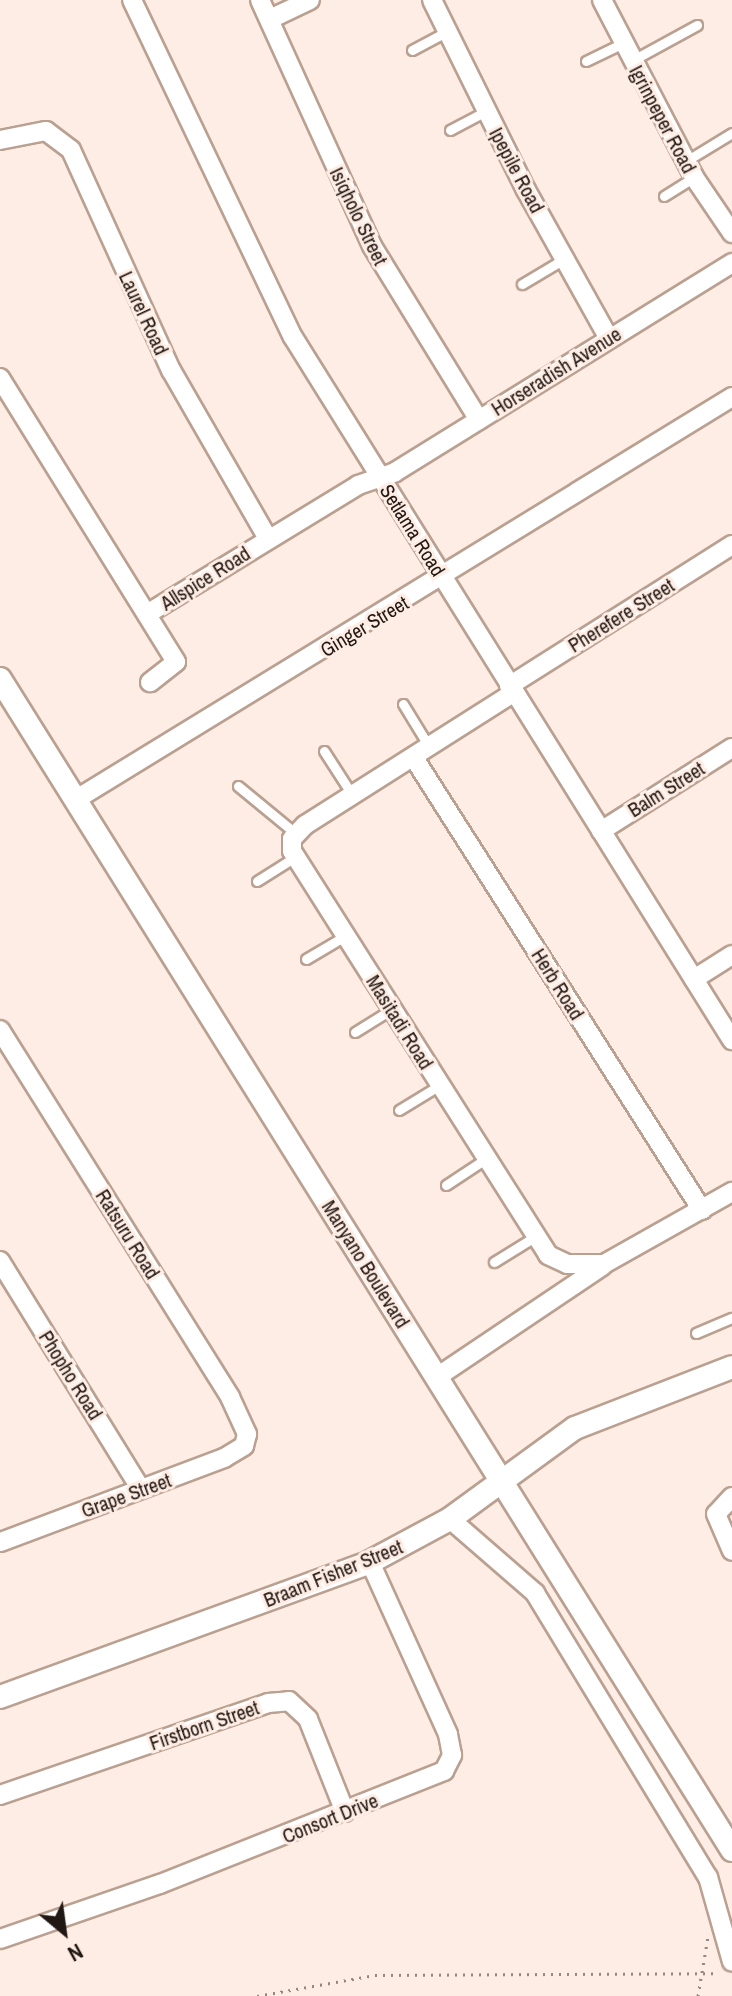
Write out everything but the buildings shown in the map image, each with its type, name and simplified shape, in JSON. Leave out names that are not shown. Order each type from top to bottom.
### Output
[{"type":"street","name":"Setlama Road","points":[[132,0],[278,311],[732,1040]]},
{"type":"street","name":"Isiqholo Street","points":[[260,0],[372,246],[479,420]]},
{"type":"street","points":[[270,19],[310,0]]},
{"type":"street","name":"Ipepile Road","points":[[432,0],[486,111],[608,337]]},
{"type":"street","name":"Igrinpeper Road","points":[[602,0],[690,169],[732,233]]},
{"type":"street","name":"Laurel Road","points":[[0,140],[46,131],[71,150],[171,370],[268,539]]},
{"type":"street","name":"Horseradish Avenue","points":[[380,477],[479,420],[608,337],[732,263]]},
{"type":"street","name":"Allspice Road","points":[[0,378],[147,614],[268,539],[380,477]]},
{"type":"street","name":"Ginger Street","points":[[75,800],[444,578],[732,397]]},
{"type":"street","name":"Pherefere Street","points":[[511,689],[732,545]]},
{"type":"street","points":[[147,614],[176,662],[150,682]]},
{"type":"street","name":"Manyano Boulevard","points":[[0,679],[732,1850]]},
{"type":"street","points":[[295,857],[295,833],[422,753],[511,689]]},
{"type":"street","name":"Balm Street","points":[[601,831],[732,748]]},
{"type":"street","name":"Herb Road","points":[[422,753],[702,1210]]},
{"type":"street","name":"Masitadi Road","points":[[295,857],[548,1255],[567,1264],[604,1264]]},
{"type":"street","points":[[694,979],[732,955]]},
{"type":"street","name":"Ratsuru Road","points":[[0,1030],[237,1408],[247,1441]]},
{"type":"street","points":[[437,1377],[604,1264],[732,1192]]},
{"type":"street","name":"Phopho Road","points":[[0,1261],[141,1489]]},
{"type":"street","name":"Braam Fisher Street","points":[[0,1697],[370,1562],[450,1519],[575,1428],[732,1367]]},
{"type":"street","name":"Grape Street","points":[[0,1542],[224,1458],[247,1441]]},
{"type":"street","points":[[732,1497],[716,1514],[732,1551]]},
{"type":"street","points":[[450,1519],[535,1593],[708,1877],[732,1962]]},
{"type":"street","name":"Consort Drive","points":[[0,1939],[345,1812],[434,1776],[452,1755],[448,1734],[370,1562]]},
{"type":"street","name":"Firstborn Street","points":[[0,1795],[289,1701],[308,1719],[345,1812]]},
{"type":"lane","points":[[632,60],[697,25]]},
{"type":"lane","points":[[412,50],[447,31]]},
{"type":"lane","points":[[586,61],[623,43]]},
{"type":"lane","points":[[450,130],[486,111]]},
{"type":"lane","points":[[664,196],[732,133]]},
{"type":"lane","points":[[522,284],[564,259]]},
{"type":"lane","points":[[403,704],[422,753]]},
{"type":"lane","points":[[324,751],[353,796]]},
{"type":"lane","points":[[238,786],[262,804],[271,819],[295,833]]},
{"type":"lane","points":[[257,881],[295,857]]},
{"type":"lane","points":[[306,959],[345,936]]},
{"type":"lane","points":[[355,1032],[392,1009]]},
{"type":"lane","points":[[399,1110],[440,1085]]},
{"type":"lane","points":[[446,1185],[487,1158]]},
{"type":"lane","points":[[494,1262],[536,1236]]},
{"type":"lane","points":[[696,1333],[732,1318]]},
{"type":"path","points":[[698,1996],[718,1911]]},
{"type":"path","points":[[257,1996],[375,1975],[732,1974]]}]
